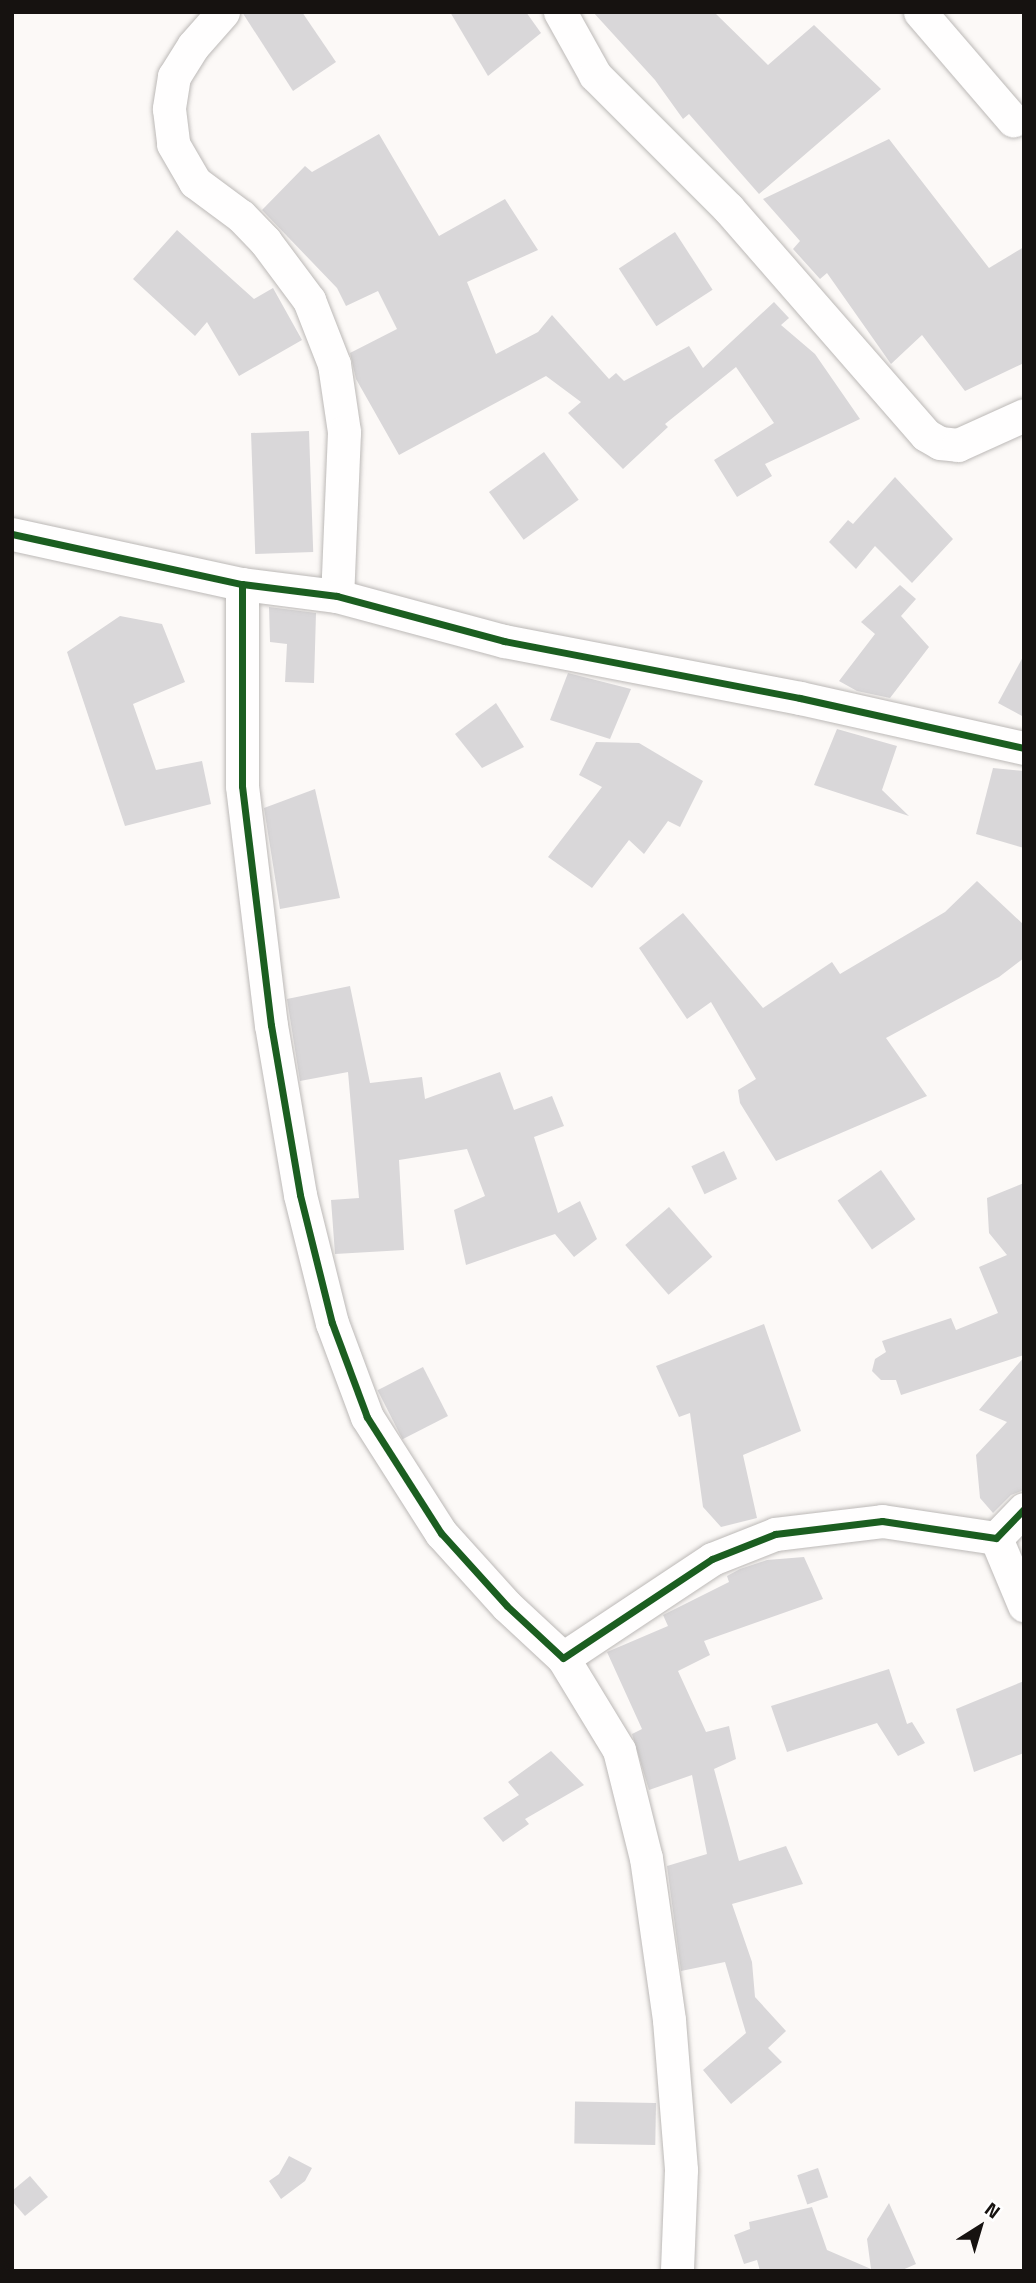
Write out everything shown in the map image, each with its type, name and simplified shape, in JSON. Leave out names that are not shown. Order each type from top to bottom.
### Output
[{"type":"street","points":[[223,12],[193,46],[174,76],[169,109],[173,144],[195,182],[241,216],[265,241],[309,300],[334,364],[344,432],[337,596]]},
{"type":"street","points":[[560,12],[595,75],[728,208],[926,435],[940,443],[958,444],[1024,415]]},
{"type":"street","points":[[920,12],[1013,120]]},
{"type":"street","points":[[12,534],[242,584],[337,596],[504,641],[788,695],[1024,748]]},
{"type":"street","points":[[242,584],[242,786],[260,932],[300,1195],[332,1323],[367,1417],[441,1533],[563,1658],[619,1750],[646,1858],[669,2020],[681,2170],[677,2271]]},
{"type":"street","points":[[996,1538],[1024,1509]]},
{"type":"street","points":[[563,1658],[712,1559],[775,1534],[882,1521],[996,1538]]},
{"type":"street","points":[[996,1538],[1024,1605]]},
{"type":"building","points":[[242,12],[302,12],[336,62],[293,91]]},
{"type":"building","points":[[450,12],[526,12],[541,33],[488,76]]},
{"type":"building","points":[[593,12],[714,12],[768,65],[814,25],[881,89],[759,194],[689,114],[683,119],[655,80]]},
{"type":"building","points":[[379,134],[439,236],[505,199],[538,250],[467,282],[496,354],[538,332],[552,315],[609,379],[616,373],[624,381],[689,346],[703,368],[774,302],[789,318],[781,325],[815,354],[860,419],[765,464],[772,476],[737,497],[714,460],[774,423],[736,367],[665,424],[668,427],[623,469],[568,413],[581,402],[546,376],[399,455],[356,379],[350,353],[397,329],[378,291],[346,306],[337,288],[262,210],[305,166],[312,172]]},
{"type":"building","points":[[889,139],[989,268],[1024,247],[1024,363],[965,391],[922,335],[891,364],[827,273],[820,279],[793,249],[800,241],[763,199]]},
{"type":"building","points":[[177,230],[254,299],[273,288],[302,340],[239,376],[207,322],[195,336],[133,279]]},
{"type":"building","points":[[675,232],[713,290],[656,326],[619,268]]},
{"type":"building","points":[[309,431],[313,552],[255,554],[251,433]]},
{"type":"building","points":[[544,452],[579,500],[524,540],[489,492]]},
{"type":"building","points":[[895,477],[953,539],[912,583],[875,546],[856,569],[829,542],[848,520],[853,524]]},
{"type":"building","points":[[900,585],[916,599],[901,616],[929,647],[890,698],[857,691],[839,681],[875,634],[861,622]]},
{"type":"building","points":[[269,607],[316,613],[314,683],[285,682],[287,644],[270,642]]},
{"type":"building","points":[[120,616],[162,624],[185,682],[133,704],[156,770],[202,761],[211,804],[125,826],[67,652]]},
{"type":"building","points":[[1024,655],[1024,717],[998,703]]},
{"type":"building","points":[[568,673],[631,689],[610,739],[550,720]]},
{"type":"building","points":[[496,703],[524,747],[482,768],[455,734]]},
{"type":"building","points":[[837,729],[897,746],[882,790],[909,816],[814,785]]},
{"type":"building","points":[[596,742],[639,743],[703,781],[680,827],[668,821],[644,854],[629,840],[592,888],[548,857],[602,787],[579,775]]},
{"type":"building","points":[[993,768],[1024,771],[1024,848],[976,834]]},
{"type":"building","points":[[315,789],[340,898],[280,909],[264,808]]},
{"type":"building","points":[[977,881],[1024,925],[1024,958],[999,977],[886,1038],[927,1096],[776,1161],[740,1103],[738,1090],[756,1079],[711,1002],[687,1019],[639,948],[683,913],[763,1008],[832,962],[840,974],[945,912]]},
{"type":"building","points":[[350,986],[370,1083],[422,1077],[425,1099],[500,1072],[514,1110],[552,1096],[564,1126],[534,1137],[558,1213],[580,1201],[597,1239],[574,1257],[555,1234],[466,1265],[454,1210],[485,1196],[467,1149],[399,1160],[404,1250],[335,1254],[331,1200],[359,1198],[348,1072],[300,1081],[287,999]]},
{"type":"building","points":[[724,1151],[737,1179],[704,1194],[691,1166]]},
{"type":"building","points":[[881,1170],[915,1219],[872,1250],[838,1200]]},
{"type":"building","points":[[1024,1183],[1024,1355],[901,1395],[896,1380],[881,1380],[872,1371],[875,1359],[886,1352],[882,1341],[951,1318],[956,1330],[998,1313],[979,1267],[1007,1255],[989,1233],[987,1198]]},
{"type":"building","points":[[669,1207],[712,1257],[669,1295],[625,1245]]},
{"type":"building","points":[[764,1324],[801,1431],[743,1455],[757,1518],[721,1527],[703,1507],[690,1413],[679,1417],[656,1366]]},
{"type":"building","points":[[1024,1357],[1024,1490],[1011,1495],[993,1513],[980,1498],[976,1455],[1007,1422],[979,1410]]},
{"type":"building","points":[[423,1367],[448,1416],[403,1439],[378,1390]]},
{"type":"building","points":[[804,1557],[823,1599],[704,1641],[710,1655],[678,1671],[706,1732],[729,1726],[736,1759],[714,1769],[739,1861],[786,1846],[803,1884],[732,1904],[752,1962],[755,1997],[786,2031],[768,2048],[782,2062],[731,2104],[703,2070],[746,2033],[725,1962],[681,1971],[667,1866],[707,1854],[692,1775],[649,1790],[632,1734],[642,1729],[607,1652],[668,1626],[663,1615],[729,1582],[727,1576],[740,1569],[767,1560]]},
{"type":"building","points":[[889,1669],[907,1724],[912,1722],[925,1743],[898,1756],[877,1723],[787,1752],[771,1706]]},
{"type":"building","points":[[1024,1681],[1024,1753],[974,1772],[956,1709]]},
{"type":"building","points":[[551,1751],[584,1785],[525,1819],[529,1824],[503,1842],[483,1818],[519,1795],[508,1782]]},
{"type":"building","points":[[575,2102],[656,2103],[655,2145],[574,2144]]},
{"type":"building","points":[[289,2156],[312,2168],[305,2181],[281,2199],[269,2181],[279,2174]]},
{"type":"building","points":[[818,2168],[828,2197],[807,2204],[797,2175]]},
{"type":"building","points":[[30,2176],[48,2197],[25,2216],[12,2201],[12,2191]]},
{"type":"building","points":[[889,2203],[916,2264],[900,2271],[760,2271],[757,2260],[744,2264],[734,2235],[750,2229],[749,2222],[812,2207],[827,2250],[871,2269],[867,2239]]},
{"type":"cycle path","points":[[12,534],[242,584],[337,596],[504,641],[800,698],[1024,748]]},
{"type":"cycle path","points":[[242,584],[242,786],[271,1025],[300,1195],[332,1323],[367,1417],[441,1533],[507,1606],[563,1658],[712,1559],[775,1534],[882,1521],[996,1538],[1024,1509]]}]
